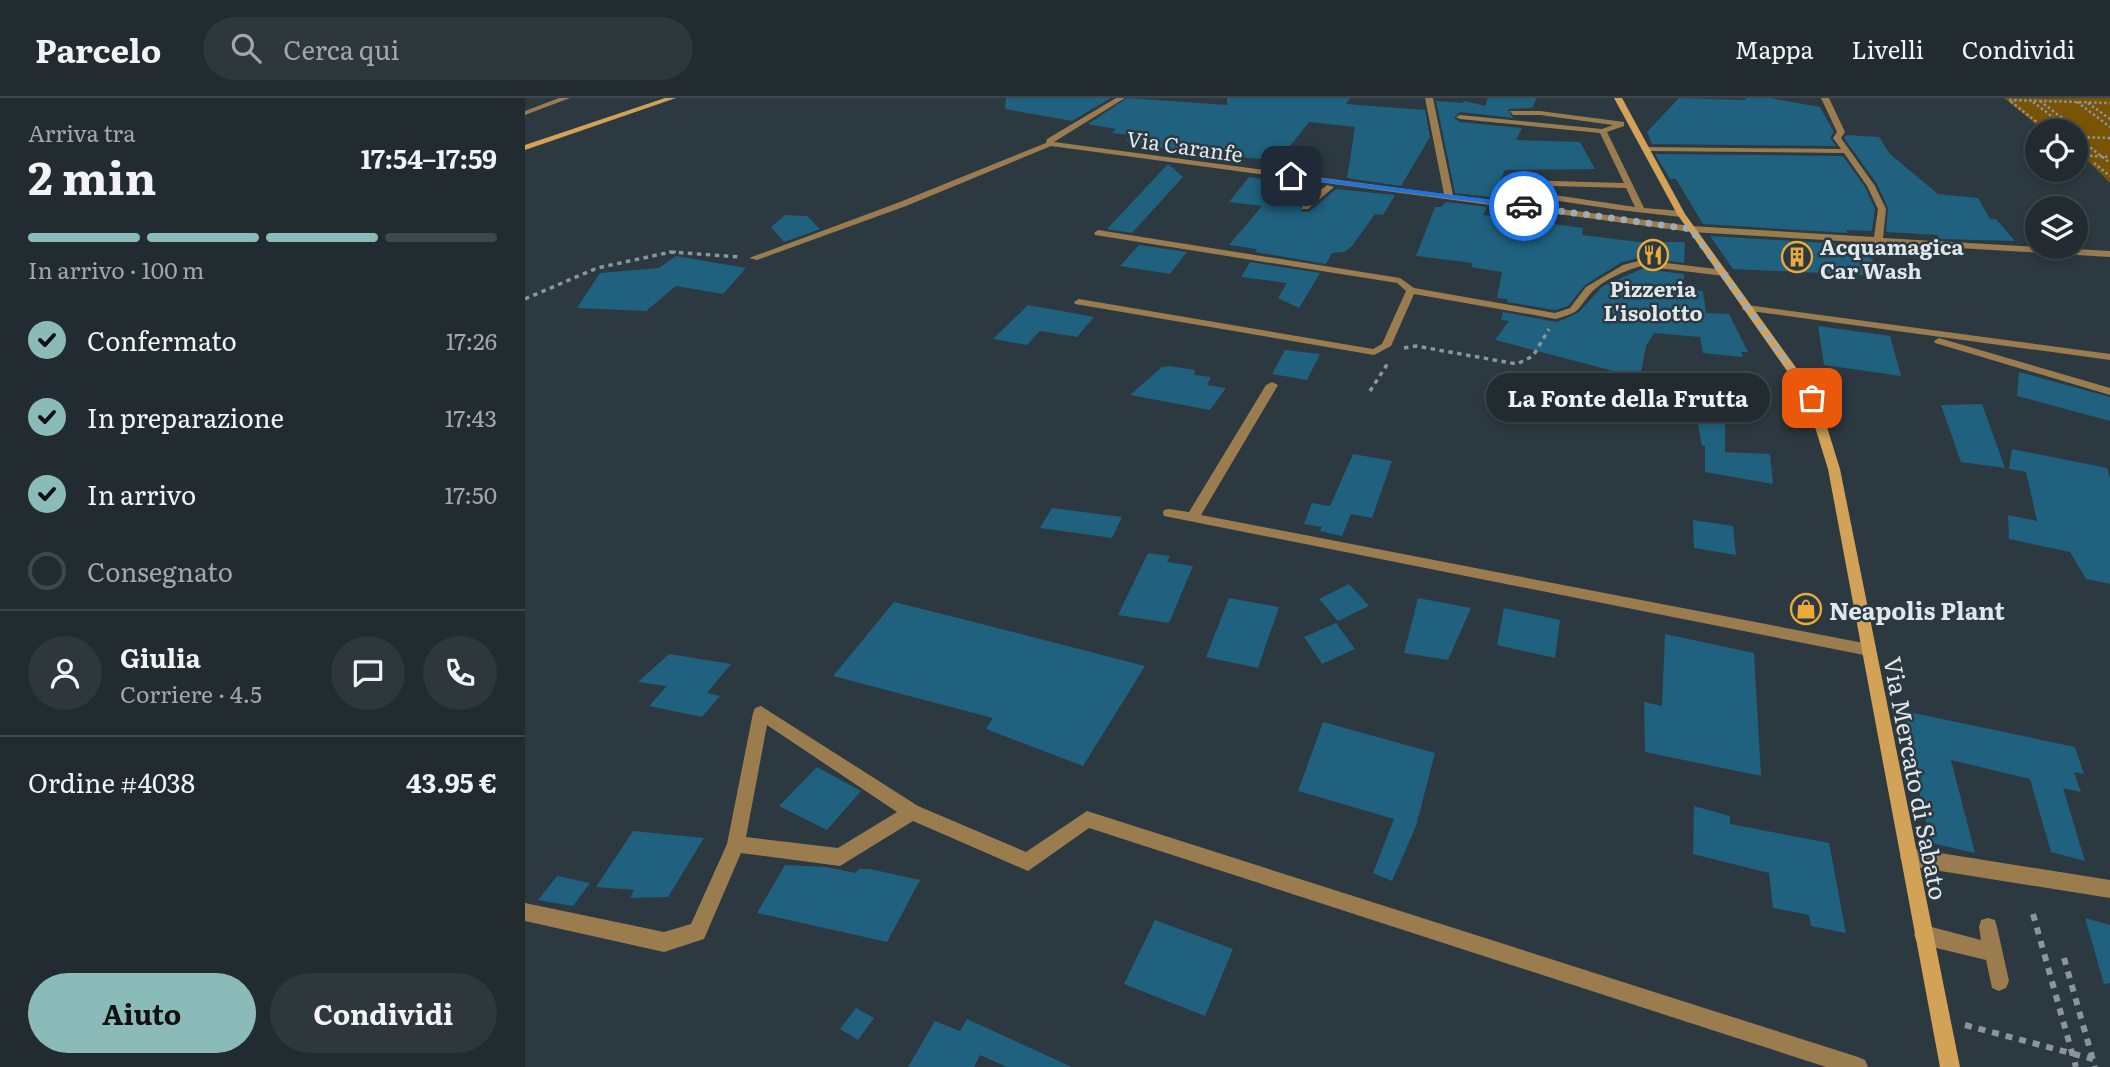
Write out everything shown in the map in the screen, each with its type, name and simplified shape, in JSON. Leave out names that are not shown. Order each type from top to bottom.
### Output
[{"type":"street","points":[[525,113],[566,98]]},
{"type":"street","points":[[525,148],[672,98]]},
{"type":"street","name":"Via Caranfe","points":[[1053,147],[1050,141],[1121,98]]},
{"type":"street","points":[[1429,98],[1449,196]]},
{"type":"street","name":"Via Mercato di Sabato","points":[[1618,98],[1627,124],[1645,149],[1681,214],[1812,398],[1834,469],[1949,1067]]},
{"type":"street","points":[[1825,98],[1841,132],[1837,138],[1871,186],[1882,209],[1878,241]]},
{"type":"street","points":[[1513,113],[1540,113],[1627,124]]},
{"type":"street","points":[[1460,117],[1603,131],[1627,124]]},
{"type":"street","points":[[1603,131],[1640,209]]},
{"type":"street","points":[[1053,147],[1330,187],[1695,233],[2110,254]]},
{"type":"street","name":"Via Caranfe","points":[[754,258],[1053,147],[1449,196],[1695,233]]},
{"type":"street","points":[[1645,149],[1846,151]]},
{"type":"street","points":[[1629,186],[1513,182],[1515,192],[1681,214]]},
{"type":"street","points":[[1305,206],[1330,187]]},
{"type":"street","points":[[1098,233],[1401,281],[1411,290],[1556,316],[1574,310],[1589,289],[1626,267],[1642,263],[1724,273]]},
{"type":"street","points":[[1079,302],[1374,352],[1386,346],[1411,290]]},
{"type":"street","points":[[1748,308],[2110,357]]},
{"type":"street","points":[[1898,328],[2110,392]]},
{"type":"street","points":[[1192,518],[1272,385]]},
{"type":"street","points":[[1169,513],[1869,650]]},
{"type":"street","points":[[525,912],[664,942],[697,932],[736,844],[761,713],[912,813],[1028,862],[1087,819],[1858,1067]]},
{"type":"street","points":[[736,844],[840,857],[912,813]]},
{"type":"street","points":[[1909,857],[2110,889]]},
{"type":"street","points":[[1988,928],[1999,981]]},
{"type":"street","points":[[1924,935],[1994,953]]},
{"type":"path","points":[[2030,99],[2056,119]]},
{"type":"path","points":[[2033,119],[2009,100],[2110,103]]},
{"type":"path","points":[[2039,101],[2063,119]]},
{"type":"path","points":[[2076,102],[2110,127]]},
{"type":"path","points":[[2087,102],[2110,119]]},
{"type":"path","points":[[2088,134],[2110,136]]},
{"type":"path","points":[[2088,136],[2110,136]]},
{"type":"path","points":[[2088,146],[2110,163]]},
{"type":"path","points":[[2088,156],[2110,157]]},
{"type":"path","points":[[2110,163],[2094,163],[2110,176]]},
{"type":"path","points":[[525,299],[597,268],[671,252],[754,258]]},
{"type":"path","points":[[1396,351],[1416,346],[1517,364],[1528,362],[1556,316]]},
{"type":"path","points":[[1370,391],[1389,361]]},
{"type":"path","points":[[2033,914],[2076,1067]]},
{"type":"path","points":[[2064,958],[2094,1063]]},
{"type":"path","points":[[1940,1018],[2072,1054],[2094,1063]]},
{"type":"shaded area","points":[[2004,98],[2110,98],[2110,183],[2088,161],[2088,119],[2029,119]]},
{"type":"building","points":[[1006,98],[1111,98],[1072,121],[1005,109]]},
{"type":"building","points":[[1127,98],[1227,105],[1227,98],[1350,98],[1346,104],[1425,110],[1430,137],[1401,186],[1347,178],[1355,127],[1309,122],[1278,161],[1241,157],[1244,153],[1156,148],[1156,145],[1125,141],[1135,135],[1112,133],[1116,129],[1088,124]]},
{"type":"building","points":[[1488,98],[1537,98],[1532,108],[1508,109],[1513,118],[1460,112],[1454,118],[1460,122],[1522,128],[1516,140],[1580,142],[1595,169],[1505,170],[1492,197],[1455,193],[1436,101],[1465,101],[1485,106]]},
{"type":"building","points":[[1679,98],[1770,98],[1820,107],[1834,132],[1830,138],[1836,146],[1652,144],[1647,132]]},
{"type":"building","points":[[1846,135],[1879,137],[1890,154],[1938,194],[1978,198],[1990,219],[1996,219],[2015,241],[1940,239],[1937,235],[1886,232],[1888,208],[1877,184],[1844,138]]},
{"type":"building","points":[[1655,154],[1843,156],[1865,187],[1875,209],[1872,231],[1846,230],[1848,233],[1703,224],[1676,179],[1670,179]]},
{"type":"building","points":[[1168,164],[1183,177],[1132,233],[1107,229]]},
{"type":"building","points":[[1249,177],[1321,187],[1300,203],[1302,212],[1310,211],[1336,189],[1395,195],[1383,215],[1375,214],[1352,246],[1344,252],[1332,253],[1326,264],[1229,245],[1262,206],[1229,202]]},
{"type":"building","points":[[1446,202],[1487,207],[1483,215],[1583,228],[1582,235],[1639,242],[1685,242],[1684,263],[1642,257],[1622,262],[1585,285],[1568,306],[1555,310],[1507,302],[1508,299],[1497,298],[1502,272],[1471,267],[1473,263],[1416,256],[1435,207],[1441,207]]},
{"type":"building","points":[[785,215],[807,216],[820,229],[784,242],[771,227]]},
{"type":"building","name":"Acquamagica Car Wash","points":[[1710,236],[1859,245],[1887,276],[1733,269]]},
{"type":"building","points":[[1139,245],[1187,252],[1170,274],[1120,266]]},
{"type":"building","points":[[676,256],[746,268],[723,294],[676,286],[646,311],[577,308],[600,273],[659,268]]},
{"type":"building","points":[[1250,262],[1320,273],[1299,308],[1278,298],[1287,283],[1241,277]]},
{"type":"building","points":[[1642,269],[1684,274],[1684,289],[1703,291],[1706,313],[1729,314],[1748,352],[1741,352],[1743,357],[1703,353],[1700,337],[1654,333],[1646,346],[1640,378],[1495,340],[1509,321],[1501,320],[1503,312],[1556,322],[1579,312],[1603,286]]},
{"type":"building","points":[[1028,305],[1094,317],[1077,337],[1040,331],[1027,345],[993,339]]},
{"type":"building","points":[[1818,326],[1890,336],[1901,376],[1824,365]]},
{"type":"building","points":[[1285,350],[1320,354],[1307,380],[1272,374]]},
{"type":"building","points":[[1162,367],[1195,370],[1194,375],[1211,377],[1207,385],[1226,388],[1210,410],[1130,395]]},
{"type":"building","points":[[2019,372],[2110,397],[2110,421],[2017,396]]},
{"type":"building","points":[[1503,383],[1543,387],[1541,409],[1501,404]]},
{"type":"building","points":[[1982,404],[2005,468],[1961,462],[1941,405]]},
{"type":"building","points":[[1706,409],[1725,409],[1725,452],[1770,454],[1773,484],[1705,472],[1705,446],[1702,446],[1696,412],[1706,413]]},
{"type":"building","points":[[2012,449],[2107,468],[2110,478],[2110,584],[2086,579],[2070,552],[2009,539],[2008,515],[2037,521],[2026,472],[2009,469]]},
{"type":"building","points":[[1353,454],[1392,461],[1372,518],[1351,514],[1342,536],[1320,531],[1322,527],[1304,524],[1312,503],[1330,506]]},
{"type":"building","points":[[1052,508],[1122,517],[1112,538],[1040,528]]},
{"type":"building","points":[[1693,520],[1733,526],[1736,555],[1694,548]]},
{"type":"building","points":[[1148,553],[1170,556],[1167,562],[1193,566],[1169,623],[1118,615]]},
{"type":"building","points":[[1349,584],[1369,606],[1338,621],[1319,599]]},
{"type":"building","points":[[1229,598],[1279,607],[1258,668],[1206,657]]},
{"type":"building","points":[[1418,598],[1471,608],[1448,660],[1404,653]]},
{"type":"building","points":[[894,602],[1145,666],[1083,766],[986,729],[993,718],[833,676]]},
{"type":"building","points":[[1504,608],[1560,620],[1555,658],[1497,645]]},
{"type":"building","points":[[1336,623],[1355,649],[1322,664],[1304,637]]},
{"type":"building","points":[[1665,634],[1754,653],[1761,776],[1645,752],[1644,702],[1662,706]]},
{"type":"building","points":[[669,654],[731,664],[707,693],[720,696],[702,717],[649,706],[667,686],[638,682]]},
{"type":"building","points":[[1904,711],[2075,747],[2084,774],[2074,772],[2081,792],[2063,788],[2085,861],[2051,852],[2030,779],[1951,760],[1975,853],[1931,843],[1909,746]]},
{"type":"building","points":[[1323,722],[1435,753],[1416,826],[1392,881],[1373,873],[1394,819],[1298,791]]},
{"type":"building","points":[[817,767],[861,791],[827,830],[779,806]]},
{"type":"building","points":[[1694,806],[1730,816],[1730,824],[1829,843],[1846,933],[1811,926],[1809,915],[1773,908],[1769,873],[1693,854]]},
{"type":"building","points":[[633,831],[704,838],[668,897],[630,898],[634,890],[596,887]]},
{"type":"building","points":[[785,865],[826,867],[856,873],[859,869],[870,869],[920,880],[887,942],[757,913]]},
{"type":"building","points":[[557,876],[590,883],[573,906],[538,900]]},
{"type":"building","points":[[2085,918],[2110,925],[2110,983],[2104,984]]},
{"type":"building","points":[[1155,920],[1233,949],[1205,1016],[1124,984]]},
{"type":"building","points":[[856,1008],[874,1018],[858,1040],[840,1029]]},
{"type":"building","points":[[967,1019],[1072,1067],[1007,1067],[980,1055],[974,1067],[908,1067],[935,1021],[960,1031]]},
{"type":"way so far","points":[[1524,206],[1691,229],[1812,398]]},
{"type":"place","name":"Pizzeria L'isolotto","points":[[1653,255]]},
{"type":"place","name":"Acquamagica Car Wash","points":[[1797,257]]},
{"type":"place","name":"La Fonte della Frutta","points":[[1812,398]]},
{"type":"place","name":"Neapolis Plant","points":[[1806,609]]},
{"type":"route","points":[[1291,176],[1524,206]]}]
